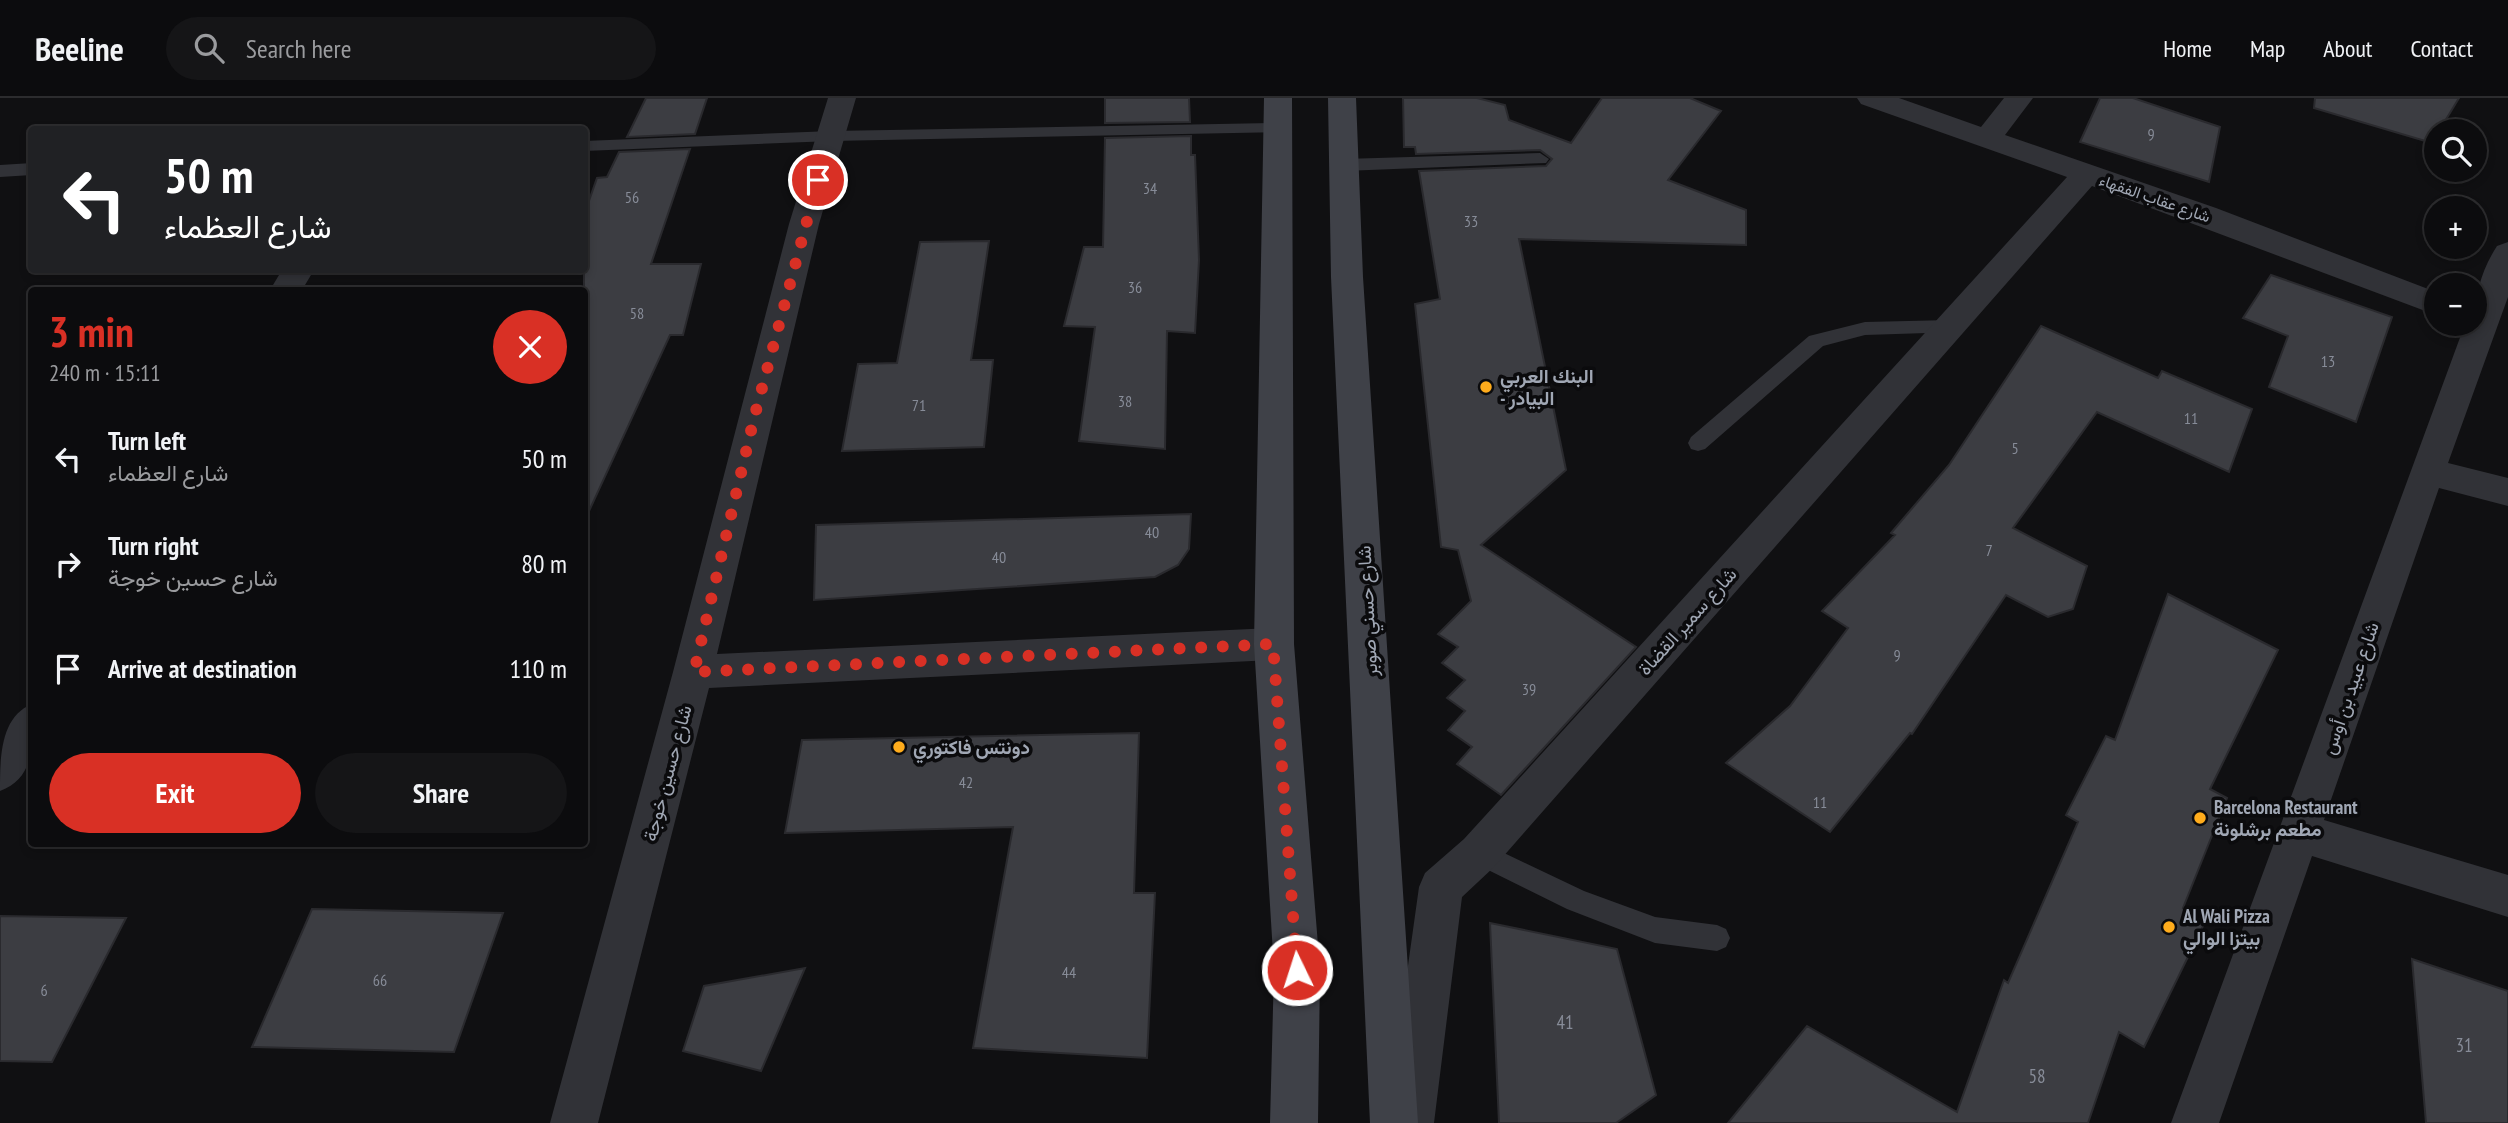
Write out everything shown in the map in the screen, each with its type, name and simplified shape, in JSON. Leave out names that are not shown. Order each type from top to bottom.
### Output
[{"type":"main road","name":"شارع حسني صوبر","points":[[1342,98],[1347,277],[1394,1123]]},
{"type":"main road","points":[[1278,113],[1273,644],[1297,970],[1294,1123]]},
{"type":"street","name":"شارع حسين خوجة","points":[[574,1123],[694,672],[801,237],[842,98]]},
{"type":"street","name":"شارع عقاب الفقهاء","points":[[1871,98],[2218,219],[2424,299]]},
{"type":"street","points":[[1987,139],[2019,98]]},
{"type":"street","name":"شارع سمير القضاة","points":[[1410,1123],[1441,887],[1479,853],[2086,174]]},
{"type":"street","name":"شارع عبيد بن أوس","points":[[2487,301],[2508,253]]},
{"type":"street","name":"شارع عبيد بن أوس","points":[[2195,1123],[2473,336]]},
{"type":"street","points":[[2427,471],[2508,492]]},
{"type":"street","points":[[694,672],[1273,644]]},
{"type":"street","points":[[0,773],[28,728]]},
{"type":"street","points":[[2299,832],[2508,896]]},
{"type":"lane","points":[[588,146],[1278,113]]},
{"type":"lane","points":[[1344,165],[1540,159]]},
{"type":"lane","points":[[0,171],[28,170]]},
{"type":"lane","points":[[1698,443],[1816,341],[1838,331],[1951,327]]},
{"type":"lane","points":[[1479,853],[1576,900],[1655,930],[1717,939]]},
{"type":"building","points":[[646,98],[707,98],[695,134],[627,137]]},
{"type":"building","points":[[1105,98],[1189,98],[1190,122],[1105,123]]},
{"type":"building","points":[[1403,98],[1477,98],[1505,105],[1509,120],[1571,143],[1602,98],[1690,98],[1721,111],[1668,180],[1746,210],[1746,245],[1519,239],[1566,470],[1481,545],[1636,647],[1501,795],[1457,764],[1472,747],[1448,730],[1465,711],[1447,698],[1465,680],[1442,663],[1458,647],[1438,634],[1471,601],[1458,550],[1441,547],[1415,304],[1440,299],[1419,171],[1546,166],[1552,159],[1540,150],[1416,154],[1415,147],[1404,147]]},
{"type":"building","points":[[2100,98],[2133,98],[2220,127],[2209,182],[2080,142]]},
{"type":"building","points":[[2315,98],[2459,98],[2446,119],[2424,119],[2424,141],[2314,108]]},
{"type":"building","points":[[1191,136],[1191,155],[1195,155],[1199,260],[1195,333],[1167,331],[1165,449],[1079,441],[1095,327],[1064,326],[1084,247],[1103,247],[1105,138]]},
{"type":"building","points":[[690,149],[651,264],[701,264],[683,335],[670,335],[588,513],[588,287],[584,287],[584,273],[588,273],[588,204],[597,178],[607,177],[619,152]]},
{"type":"building","points":[[989,241],[971,360],[993,360],[984,447],[842,451],[858,364],[897,363],[920,242]]},
{"type":"building","points":[[2271,275],[2392,317],[2356,422],[2269,387],[2288,336],[2243,318]]},
{"type":"building","points":[[2041,326],[2158,378],[2162,371],[2252,409],[2229,472],[2097,412],[2013,528],[2087,566],[2073,609],[2048,617],[2006,595],[1912,734],[1910,733],[1830,832],[1726,763],[1790,706],[1848,628],[1822,611],[1895,535],[1891,533],[1949,465]]},
{"type":"building","points":[[1191,514],[1189,549],[1178,565],[1155,577],[814,600],[816,525]]},
{"type":"building","points":[[2168,594],[2278,650],[2210,789],[2227,798],[2183,908],[2206,920],[2144,1047],[2119,1032],[2088,1123],[1728,1123],[1807,1026],[1957,1112],[2004,980],[2008,983],[2078,822],[2066,815],[2106,736],[2115,740]]},
{"type":"building","points":[[1139,733],[1134,893],[1155,893],[1147,1058],[973,1048],[1013,827],[785,833],[802,740]]},
{"type":"building","points":[[312,909],[503,913],[454,1052],[252,1047]]},
{"type":"building","points":[[0,916],[126,918],[52,1062],[0,1061]]},
{"type":"building","points":[[1490,923],[1617,949],[1656,1095],[1616,1123],[1499,1123]]},
{"type":"building","points":[[2412,959],[2508,991],[2508,1123],[2426,1123]]},
{"type":"building","points":[[805,968],[761,1071],[683,1051],[704,986]]},
{"type":"place","name":"البنك العربي - البيادر","points":[[1486,387]]},
{"type":"place","name":"دونتس فاكتوري","points":[[899,747]]},
{"type":"place","name":"Barcelona Restaurant مطعم برشلونة","points":[[2200,818]]},
{"type":"place","name":"Al Wali Pizza بيتزا الوالي","points":[[2169,927]]},
{"type":"route","points":[[818,180],[754,418],[694,672],[1273,644],[1297,970]]}]
